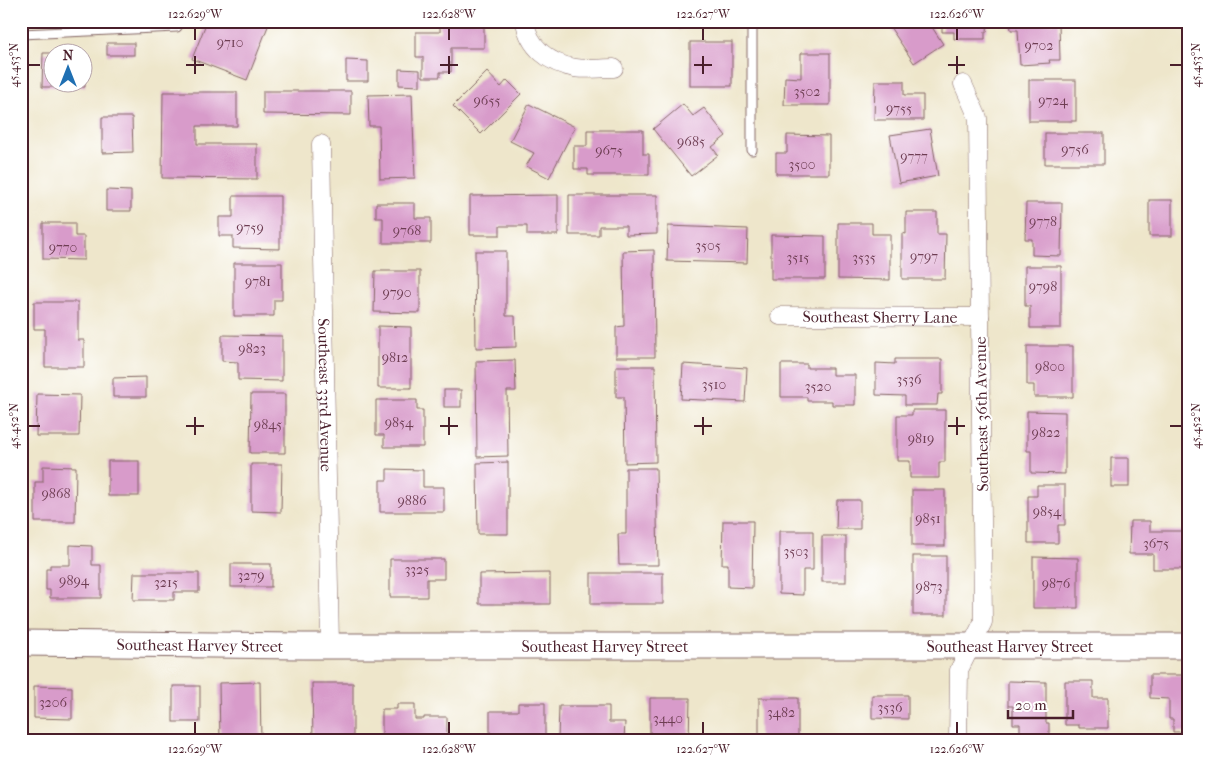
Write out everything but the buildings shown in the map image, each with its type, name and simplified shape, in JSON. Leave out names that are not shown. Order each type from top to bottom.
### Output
[{"type":"street","points":[[525,21],[526,30],[537,49],[557,64],[576,69],[614,68]]},
{"type":"street","name":"Southeast 36th Avenue","points":[[958,741],[958,670],[983,622],[978,118],[963,84]]},
{"type":"street","name":"Southeast 33rd Avenue","points":[[321,144],[330,646]]},
{"type":"street","name":"Southeast Sherry Lane","points":[[780,316],[980,317]]},
{"type":"street","name":"Southeast Harvey Street","points":[[21,643],[330,646],[1189,646]]},
{"type":"lane","points":[[752,21],[752,150]]},
{"type":"lane","points":[[21,34],[177,27]]}]
